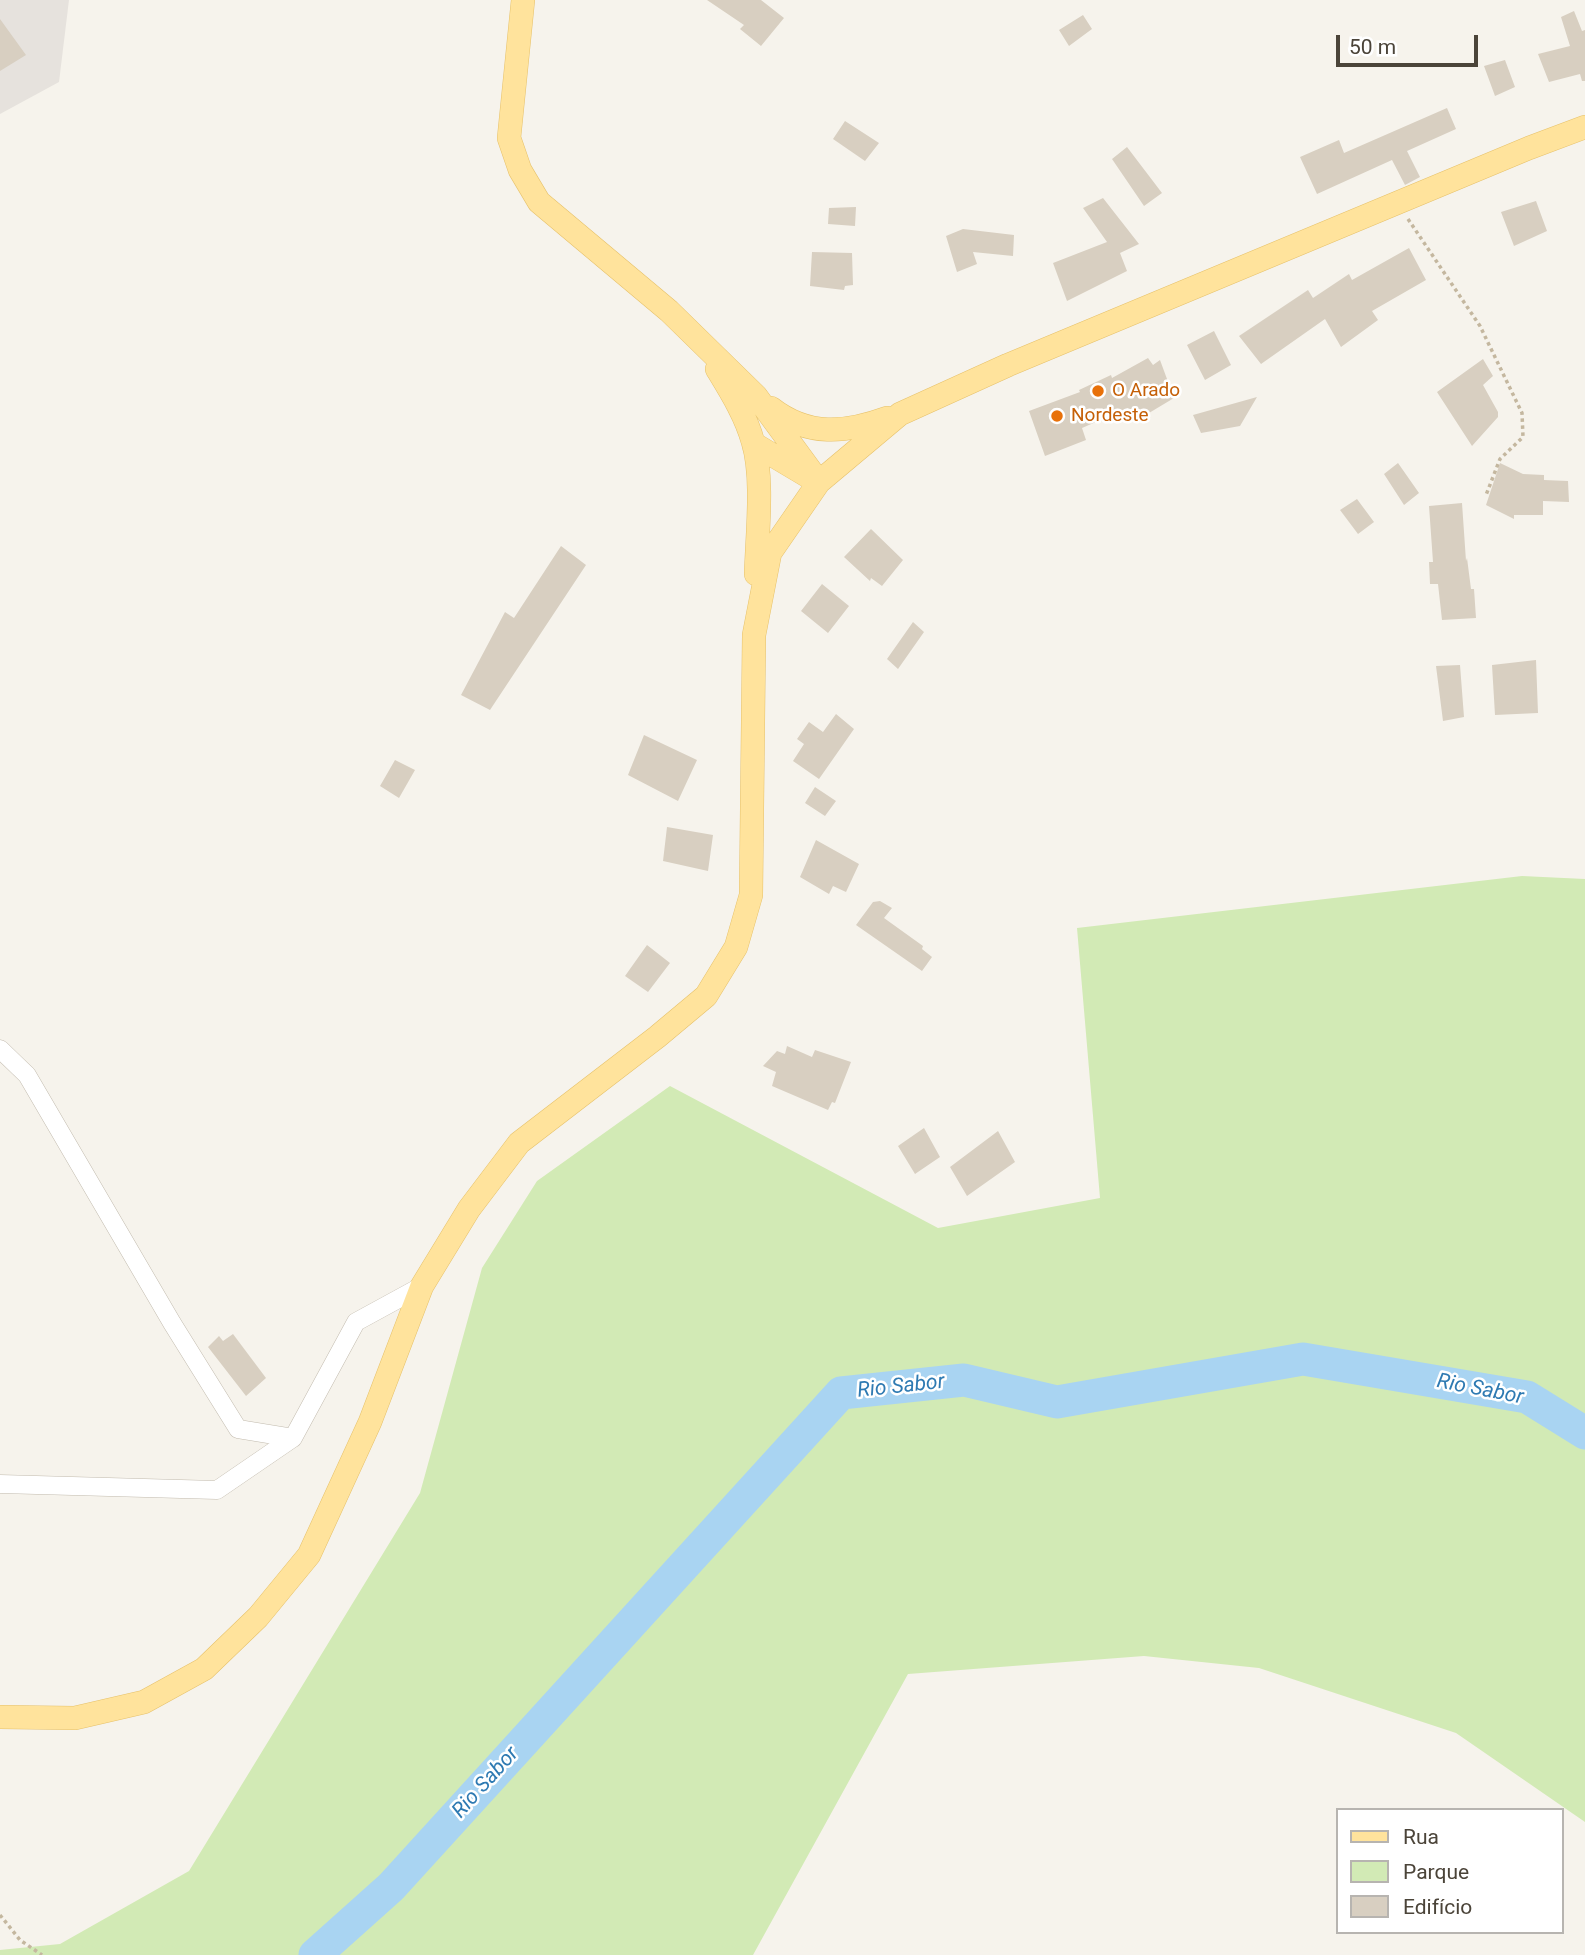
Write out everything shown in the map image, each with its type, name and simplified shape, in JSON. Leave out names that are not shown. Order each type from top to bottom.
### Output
[{"type":"main road","points":[[523,0],[509,138],[520,170],[539,202],[685,327],[756,396],[790,421],[813,430],[833,431],[864,426],[900,414],[1008,365],[1585,127]]},
{"type":"main road","points":[[0,1717],[75,1718],[144,1702],[204,1669],[258,1617],[309,1555],[370,1422],[422,1286],[468,1209],[519,1143],[706,996],[736,947],[751,895],[758,467],[754,444],[736,402],[723,379],[685,327]]},
{"type":"main road","points":[[756,396],[819,482]]},
{"type":"main road","points":[[754,635],[770,553],[819,482],[900,414]]},
{"type":"main road","points":[[754,444],[819,482]]},
{"type":"street","points":[[0,1049],[27,1075],[172,1324],[238,1429],[293,1438]]},
{"type":"street","points":[[0,1484],[217,1490],[293,1438],[356,1322],[422,1286]]},
{"type":"path","points":[[1397,203],[1480,326],[1522,414],[1523,437],[1500,460],[1486,495]]},
{"type":"path","points":[[0,1915],[20,1940],[42,1955]]},
{"type":"shaded area","points":[[0,0],[69,0],[59,82],[0,114]]},
{"type":"green space","points":[[1522,876],[1585,879],[1585,1822],[1456,1733],[1259,1668],[1144,1656],[908,1674],[753,1955],[0,1955],[0,1950],[60,1944],[189,1871],[420,1493],[482,1268],[537,1181],[670,1086],[938,1228],[1100,1198],[1077,928]]},
{"type":"building","points":[[707,0],[761,0],[784,18],[761,46],[740,29],[744,25]]},
{"type":"building","points":[[1574,11],[1582,31],[1585,30],[1585,81],[1582,81],[1580,74],[1549,82],[1538,54],[1570,46],[1561,17]]},
{"type":"building","points":[[1083,15],[1092,29],[1069,46],[1059,30]]},
{"type":"building","points":[[0,19],[26,55],[0,71]]},
{"type":"building","points":[[1505,60],[1515,87],[1495,96],[1484,66]]},
{"type":"building","points":[[1447,108],[1456,129],[1407,151],[1420,177],[1405,185],[1392,160],[1317,194],[1300,157],[1339,140],[1344,153]]},
{"type":"building","points":[[845,121],[879,143],[865,161],[833,139]]},
{"type":"building","points":[[1127,147],[1162,193],[1144,206],[1112,159]]},
{"type":"building","points":[[1103,198],[1139,244],[1120,253],[1127,271],[1067,301],[1053,263],[1107,242],[1083,208]]},
{"type":"building","points":[[1536,201],[1547,231],[1514,246],[1501,212]]},
{"type":"building","points":[[856,207],[855,226],[828,224],[829,208]]},
{"type":"building","points":[[963,229],[1014,235],[1013,256],[973,252],[977,264],[957,272],[946,236]]},
{"type":"building","points":[[1409,248],[1426,280],[1372,311],[1378,320],[1341,347],[1325,319],[1261,364],[1239,336],[1308,290],[1313,298],[1349,274],[1352,280]]},
{"type":"building","points":[[812,252],[852,253],[853,285],[845,286],[844,290],[810,286]]},
{"type":"building","points":[[1214,331],[1231,365],[1205,380],[1187,345]]},
{"type":"building","points":[[1148,358],[1153,365],[1160,360],[1174,398],[1134,422],[1128,408],[1082,428],[1086,440],[1045,456],[1029,411],[1080,392],[1079,390],[1111,375],[1112,378]]},
{"type":"building","points":[[1483,359],[1493,376],[1483,385],[1498,412],[1498,417],[1472,446],[1437,392]]},
{"type":"building","points":[[1257,397],[1240,426],[1201,433],[1193,415]]},
{"type":"building","points":[[1398,463],[1419,493],[1404,505],[1384,474]]},
{"type":"building","points":[[1500,463],[1523,474],[1544,475],[1544,480],[1568,481],[1569,502],[1543,501],[1543,515],[1514,515],[1514,519],[1486,505]]},
{"type":"building","points":[[1357,499],[1374,522],[1358,534],[1340,510]]},
{"type":"building","points":[[1462,503],[1466,561],[1467,558],[1471,589],[1474,589],[1476,618],[1442,620],[1438,584],[1430,584],[1429,562],[1433,562],[1429,506]]},
{"type":"building","points":[[871,529],[903,560],[882,586],[871,578],[870,581],[844,557]]},
{"type":"building","points":[[561,546],[586,565],[490,710],[461,695],[505,612],[514,618]]},
{"type":"building","points":[[822,584],[849,606],[828,633],[801,611]]},
{"type":"building","points":[[913,622],[924,632],[898,669],[887,659]]},
{"type":"building","points":[[1536,660],[1538,713],[1495,715],[1492,665]]},
{"type":"building","points":[[1460,665],[1464,717],[1443,721],[1436,666]]},
{"type":"building","points":[[836,714],[854,729],[819,779],[793,761],[804,744],[797,739],[809,722],[823,732]]},
{"type":"building","points":[[644,735],[697,760],[678,801],[628,775]]},
{"type":"building","points":[[395,760],[415,770],[399,798],[380,786]]},
{"type":"building","points":[[815,787],[836,801],[825,816],[805,803]]},
{"type":"building","points":[[667,827],[713,835],[708,871],[663,861]]},
{"type":"building","points":[[816,840],[859,864],[846,892],[833,886],[829,894],[800,877]]},
{"type":"building","points":[[880,901],[892,908],[884,918],[923,946],[922,949],[932,957],[922,971],[856,925],[873,902]]},
{"type":"building","points":[[647,945],[670,963],[648,992],[625,976]]},
{"type":"building","points":[[787,1046],[812,1057],[815,1050],[851,1062],[835,1103],[832,1102],[828,1110],[772,1086],[776,1072],[763,1066],[777,1051],[785,1054]]},
{"type":"building","points":[[924,1128],[940,1157],[915,1174],[898,1146]]},
{"type":"building","points":[[998,1131],[1015,1162],[967,1196],[950,1167]]},
{"type":"building","points":[[233,1334],[266,1378],[246,1396],[208,1347],[219,1336],[223,1341]]},
{"type":"waterway","name":"Rio Sabor","points":[[315,1955],[391,1887],[841,1393],[964,1380],[1057,1402],[1303,1359],[1527,1397],[1585,1433]]},
{"type":"place","name":"O Arado","points":[[1098,391]]},
{"type":"place","name":"Nordeste","points":[[1057,416]]}]
